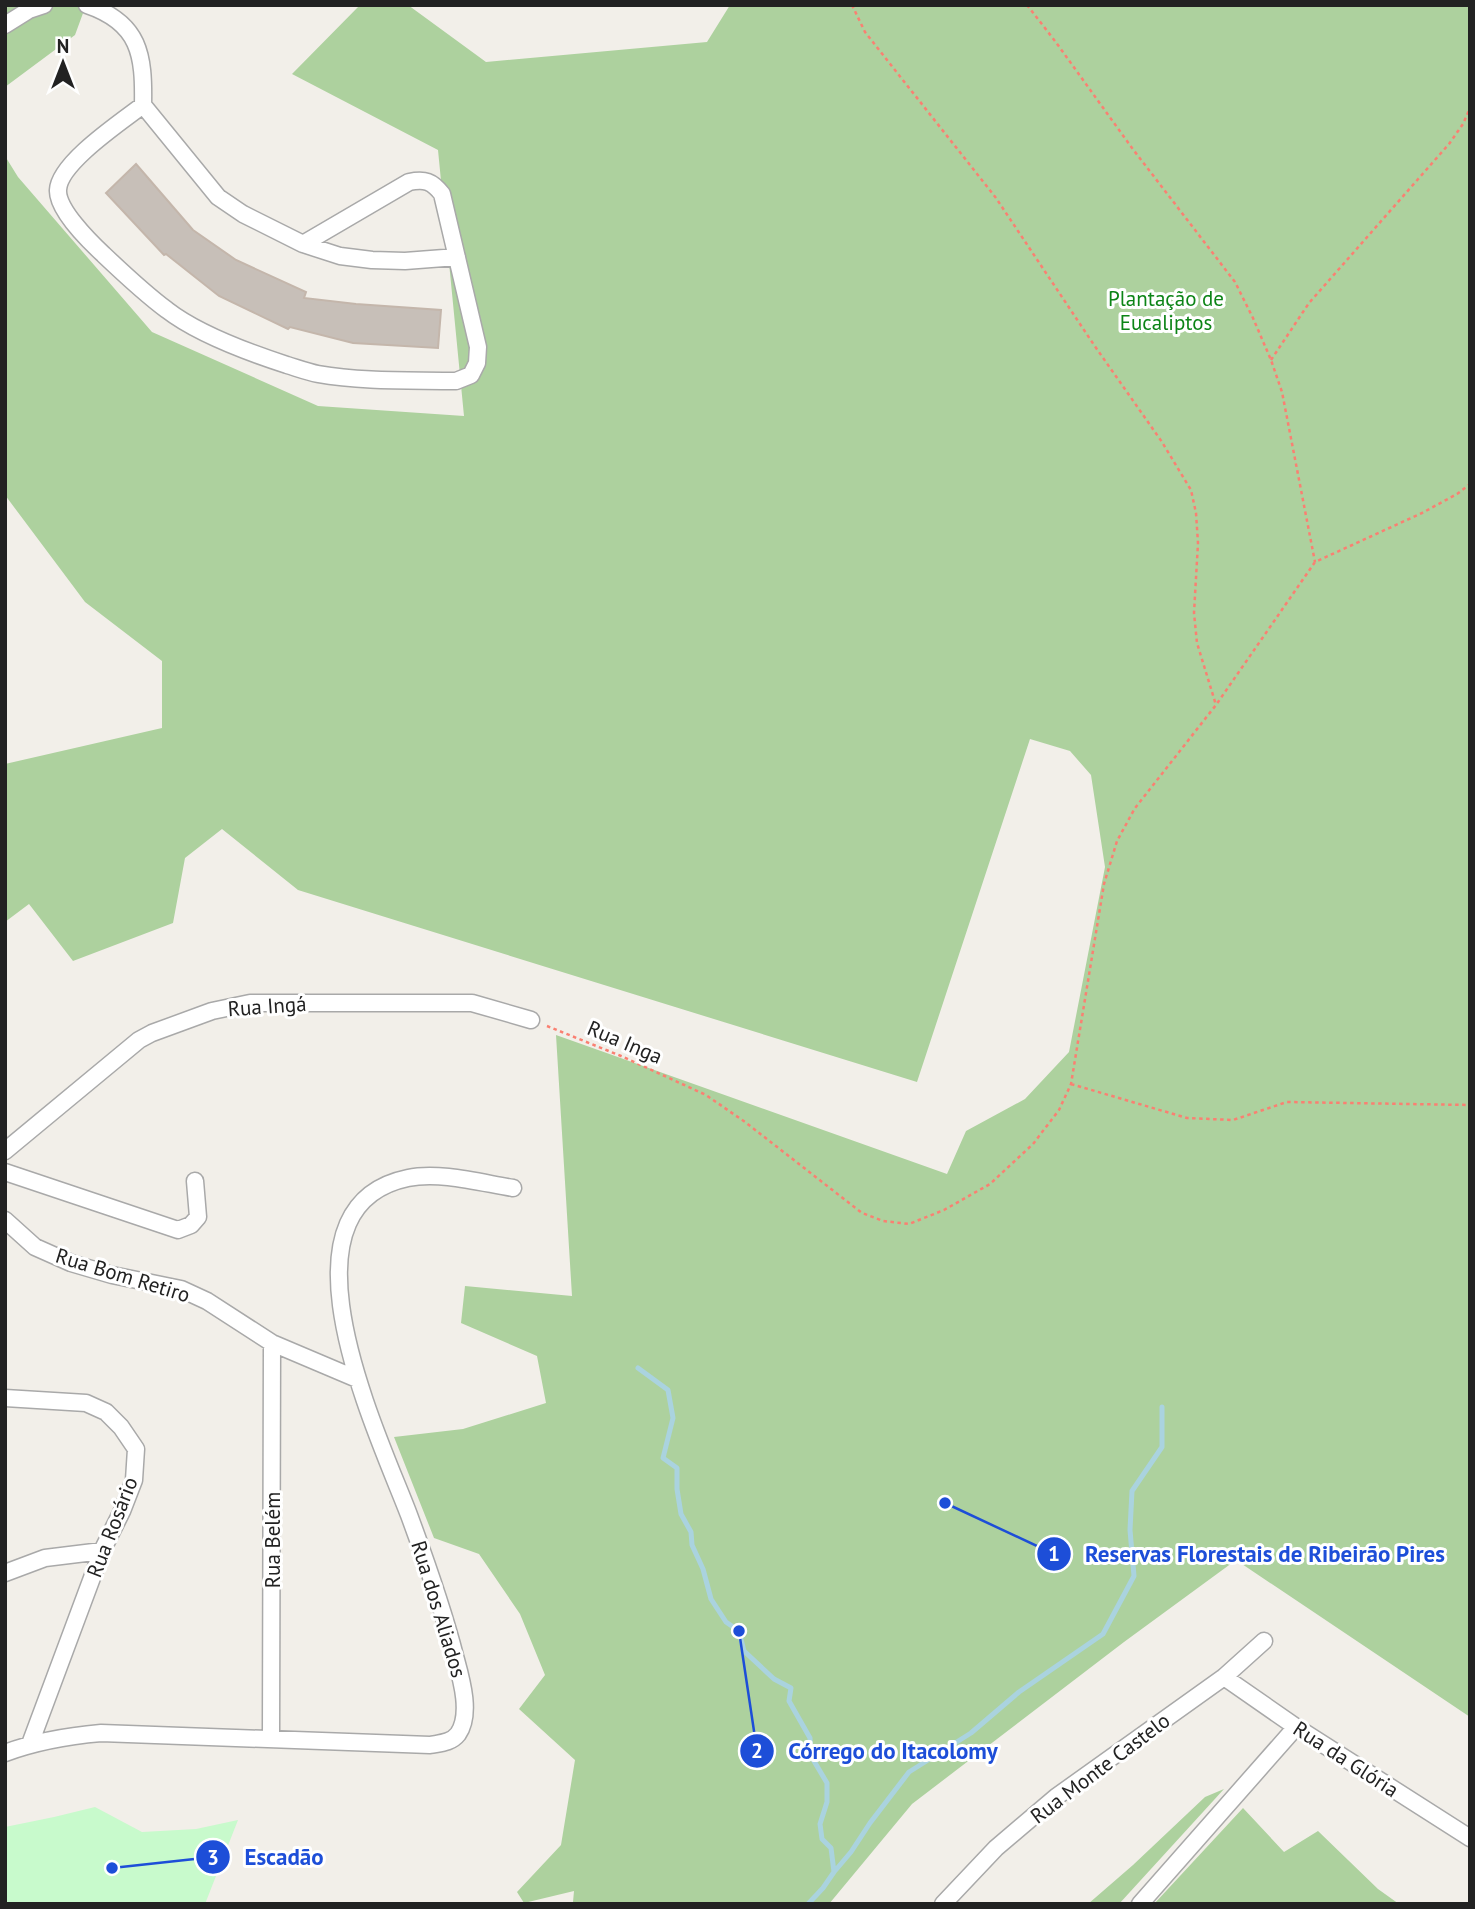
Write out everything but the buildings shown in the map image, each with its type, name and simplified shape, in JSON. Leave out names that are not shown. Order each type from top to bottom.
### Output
[{"type":"street","points":[[5,25],[29,10],[44,5]]},
{"type":"street","points":[[87,5],[110,14],[129,32],[141,54],[143,105],[218,197],[243,214],[303,244],[340,256],[405,261],[457,257]]},
{"type":"street","points":[[143,105],[73,161],[61,176],[57,191],[63,208],[94,246],[169,312],[200,330],[257,355],[316,374],[351,378],[456,381],[471,375],[477,362],[478,347],[442,194],[434,184],[422,179],[409,182],[303,244]]},
{"type":"street","name":"Rua Ingá","points":[[5,1151],[139,1040],[212,1011],[250,1003],[472,1003],[531,1020]]},
{"type":"street","points":[[5,1172],[178,1230],[191,1225],[198,1217],[195,1181]]},
{"type":"street","name":"Rua dos Aliados","points":[[5,1753],[66,1736],[101,1733],[429,1745],[450,1742],[459,1732],[464,1714],[464,1690],[450,1635],[410,1519],[357,1380],[341,1311],[338,1261],[346,1225],[362,1201],[384,1186],[409,1177],[442,1177],[513,1188]]},
{"type":"street","name":"Rua Bom Retiro","points":[[5,1220],[35,1247],[71,1263],[112,1275],[181,1289],[206,1301],[272,1343],[357,1380]]},
{"type":"street","name":"Rua Belém","points":[[271,1738],[272,1343]]},
{"type":"street","name":"Rua Rosário","points":[[5,1398],[86,1403],[106,1412],[121,1427],[135,1449],[134,1480],[102,1551],[30,1744]]},
{"type":"street","points":[[5,1573],[45,1558],[102,1551]]},
{"type":"street","name":"Rua Monte Castelo","points":[[943,1904],[996,1848],[1056,1797],[1224,1677],[1264,1641]]},
{"type":"street","name":"Rua da Glória","points":[[1224,1677],[1296,1727],[1470,1838]]},
{"type":"street","points":[[1140,1904],[1296,1727]]},
{"type":"path","points":[[852,5],[865,32],[996,198],[1162,442],[1191,490],[1198,543],[1195,623],[1216,705]]},
{"type":"path","points":[[1027,5],[1235,282],[1254,318],[1271,359],[1284,402],[1315,562],[1422,513],[1470,484]]},
{"type":"path","points":[[1271,359],[1309,303],[1449,144],[1470,108]]},
{"type":"path","name":"Rua Inga","points":[[531,1020],[621,1056],[706,1095],[862,1213],[883,1221],[909,1223],[944,1210],[990,1184],[1032,1144],[1059,1110],[1071,1084],[1104,884],[1117,841],[1135,808],[1216,705],[1315,562]]},
{"type":"path","points":[[1071,1084],[1187,1118],[1233,1121],[1287,1102],[1470,1105]]},
{"type":"green space","points":[[5,5],[86,5],[75,35],[5,87]]},
{"type":"green space","name":"Plantação de Eucaliptos","points":[[360,5],[408,5],[486,62],[707,42],[730,5],[1470,5],[1470,1717],[1236,1560],[912,1804],[829,1904],[564,1904],[573,1902],[574,1891],[524,1903],[517,1892],[561,1845],[575,1760],[519,1709],[545,1675],[520,1614],[479,1554],[434,1538],[394,1437],[463,1429],[546,1403],[537,1356],[461,1323],[465,1286],[572,1296],[556,1035],[947,1174],[966,1131],[1025,1099],[1069,1052],[1105,867],[1091,775],[1070,751],[1030,739],[917,1082],[298,890],[222,829],[185,858],[173,923],[73,961],[29,904],[5,922],[5,764],[162,728],[162,661],[85,602],[5,495],[5,156],[18,177],[152,332],[318,406],[464,416],[438,150],[292,74]]},
{"type":"green space","points":[[1224,1789],[1119,1904],[1088,1904],[1205,1797]]},
{"type":"green space","points":[[95,1807],[142,1832],[196,1829],[238,1820],[205,1904],[5,1904],[5,1827]]},
{"type":"green space","points":[[1243,1808],[1284,1852],[1318,1831],[1378,1889],[1399,1904],[1154,1904]]},
{"type":"waterway","points":[[638,1368],[668,1390],[673,1418],[663,1458],[677,1468],[681,1514],[691,1532],[692,1545],[703,1569],[711,1599],[726,1622],[739,1631],[744,1651],[774,1679],[791,1688],[789,1701],[810,1738],[811,1756],[827,1783],[827,1802],[820,1824],[822,1839],[831,1848],[834,1872],[808,1904]]},
{"type":"waterway","points":[[834,1872],[909,1772],[971,1733],[1019,1692],[1103,1634],[1134,1576],[1130,1530],[1132,1491],[1162,1447],[1162,1407]]},
{"type":"place","name":"Reservas Florestais de Ribeirão Pires","points":[[945,1503]]},
{"type":"place","name":"Córrego do Itacolomy","points":[[739,1631]]},
{"type":"place","name":"Escadão","points":[[112,1868]]}]
